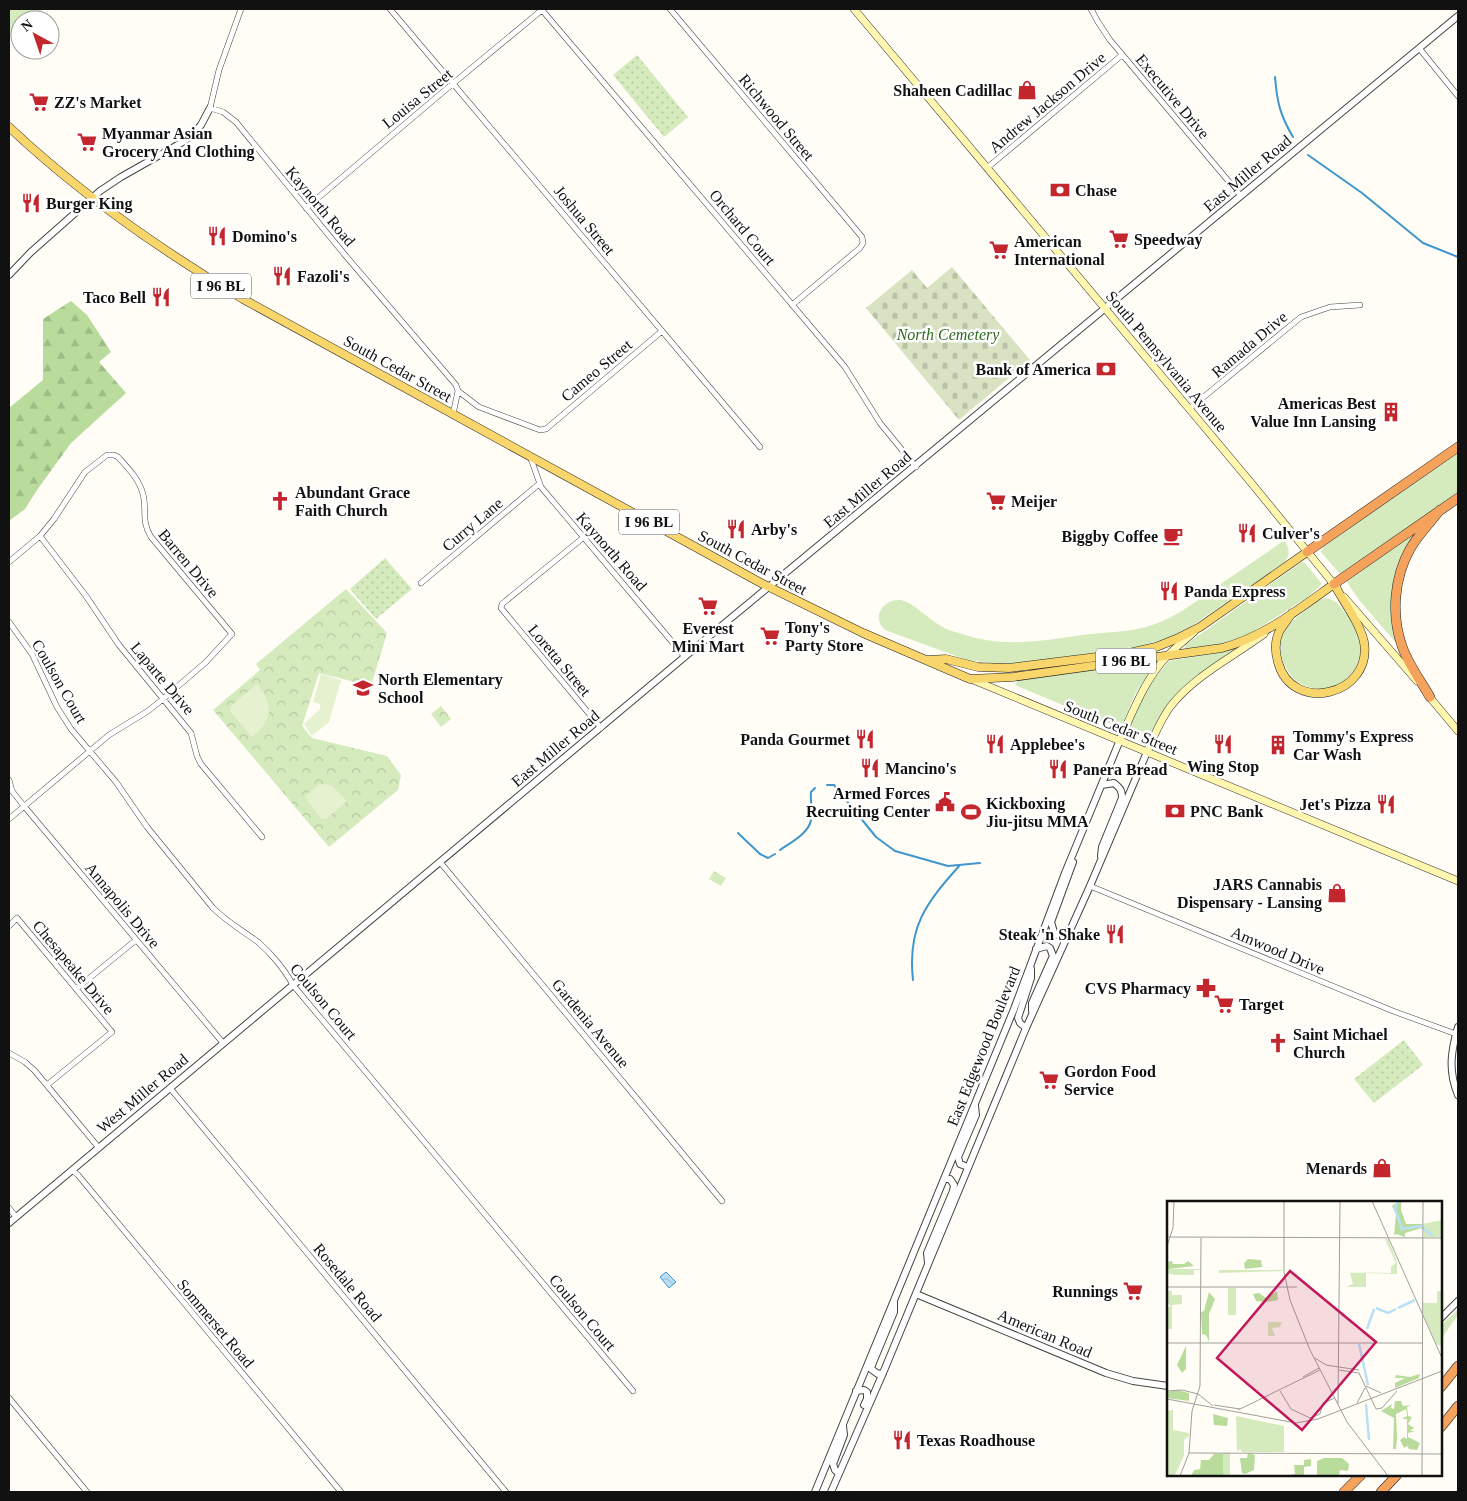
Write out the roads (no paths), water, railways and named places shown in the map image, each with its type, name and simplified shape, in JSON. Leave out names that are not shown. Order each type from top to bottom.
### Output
[{"type":"highway","name":"I 96 BL","points":[[1307,552],[1458,447]]},
{"type":"highway","name":"I 96 BL","points":[[1334,584],[1458,498]]},
{"type":"highway","points":[[1430,697],[1402,646],[1396,614],[1396,596],[1398,577],[1408,554],[1420,534],[1440,510]]},
{"type":"highway","points":[[1442,1386],[1458,1366]]},
{"type":"highway","points":[[1442,1426],[1458,1406]]},
{"type":"highway","points":[[1344,1492],[1360,1476]]},
{"type":"highway","points":[[1381,1492],[1396,1476]]},
{"type":"main road","name":"South Pennsylvania Avenue","points":[[854,9],[1458,731]]},
{"type":"main road","name":"South Cedar Street","points":[[9,127],[92,198],[154,244],[206,277],[769,587],[824,615],[925,660],[1458,881]]},
{"type":"main road","name":"I 96 BL","points":[[925,660],[946,659],[973,666],[994,668],[1029,666],[1150,649],[1172,641],[1200,627],[1307,552]]},
{"type":"main road","name":"I 96 BL","points":[[970,679],[1013,677],[1228,646],[1277,623],[1334,584]]},
{"type":"main road","points":[[1292,613],[1280,631],[1276,642],[1277,660],[1285,677],[1298,688],[1313,693],[1329,693],[1346,685],[1360,667],[1364,656],[1364,644],[1359,629],[1334,584]]},
{"type":"main road","name":"East Edgewood Boulevard","points":[[1147,752],[1162,719],[1183,693],[1277,623]]},
{"type":"main road","name":"East Edgewood Boulevard","points":[[1120,740],[1145,687],[1167,656],[1200,627]]},
{"type":"street","points":[[9,275],[92,198],[121,177],[181,143],[201,125],[210,108],[219,70],[241,9]]},
{"type":"street","name":"Richwood Street","points":[[670,9],[860,234],[863,243],[860,248],[792,306]]},
{"type":"street","name":"Executive Drive","points":[[1091,9],[1104,32],[1122,55],[1241,196]]},
{"type":"street","name":"Joshua Street","points":[[394,10],[454,84],[760,447]]},
{"type":"street","name":"Louisa Street","points":[[306,208],[543,10]]},
{"type":"street","name":"Orchard Court","points":[[543,10],[844,367],[880,423],[916,466]]},
{"type":"street","name":"East Miller Road","points":[[294,985],[769,587],[1458,16]]},
{"type":"street","points":[[1419,48],[1458,96]]},
{"type":"street","name":"Andrew Jackson Drive","points":[[987,168],[1122,55]]},
{"type":"street","name":"Kaynorth Road","points":[[210,108],[223,112],[236,122],[456,385],[458,391],[479,407],[505,416],[535,430],[546,429]]},
{"type":"street","name":"Ramada Drive","points":[[1189,408],[1301,317],[1329,307],[1360,305]]},
{"type":"street","name":"Cameo Street","points":[[546,429],[662,332]]},
{"type":"street","points":[[453,414],[458,391]]},
{"type":"street","name":"Barren Drive","points":[[40,536],[54,519],[85,472],[104,456],[111,454],[118,457],[140,486],[144,499],[145,524],[151,537],[232,634],[206,662],[163,699]]},
{"type":"street","name":"Kaynorth Road","points":[[530,456],[539,484],[685,657]]},
{"type":"street","name":"Curry Lane","points":[[421,583],[539,484]]},
{"type":"street","points":[[9,562],[40,536]]},
{"type":"street","name":"Laparte Drive","points":[[40,536],[86,596],[119,645],[192,733],[197,756],[202,764],[262,837]]},
{"type":"street","name":"Loretta Street","points":[[584,537],[502,604],[501,608],[601,728]]},
{"type":"street","name":"Coulson Court","points":[[9,622],[35,660],[71,729],[120,787],[147,827],[221,916],[259,943],[633,1391]]},
{"type":"street","points":[[9,819],[119,727],[142,715],[163,699]]},
{"type":"street","name":"East Edgewood Boulevard","points":[[815,1492],[1014,1009],[1075,850],[1120,740]]},
{"type":"street","name":"East Edgewood Boulevard","points":[[855,1437],[1026,1028],[1100,865],[1147,752]]},
{"type":"street","name":"Annapolis Drive","points":[[9,780],[12,791],[24,806],[223,1043]]},
{"type":"street","points":[[1100,865],[1102,847],[1122,798],[1120,788],[1114,783],[1102,784]]},
{"type":"street","points":[[1070,932],[1065,935],[1057,935],[1051,922],[1073,866],[1075,850]]},
{"type":"street","name":"Gardenia Avenue","points":[[440,862],[722,1201]]},
{"type":"street","name":"Amwood Drive","points":[[1090,886],[1385,1008],[1457,1030]]},
{"type":"street","name":"Chesapeake Drive","points":[[9,926],[17,918],[112,1032],[47,1086]]},
{"type":"street","points":[[76,989],[136,940]]},
{"type":"street","points":[[1032,1014],[1032,1003],[1053,956],[1050,948],[1047,946],[1036,949]]},
{"type":"street","points":[[1026,1028],[1020,1023],[1018,1018],[1031,978],[1030,965]]},
{"type":"street","name":"West Miller Road","points":[[9,1223],[294,985]]},
{"type":"street","points":[[1457,1030],[1452,1050],[1451,1068],[1458,1095]]},
{"type":"street","points":[[9,1053],[25,1062],[99,1148]]},
{"type":"street","name":"Rosedale Road","points":[[170,1088],[506,1492]]},
{"type":"street","points":[[968,1167],[960,1164],[958,1158],[976,1115],[975,1105]]},
{"type":"street","name":"Sommerset Road","points":[[72,1170],[341,1492]]},
{"type":"street","points":[[928,1264],[927,1254],[954,1186],[950,1179],[944,1180]]},
{"type":"street","points":[[9,1208],[16,1217]]},
{"type":"street","name":"American Road","points":[[916,1294],[1106,1373],[1133,1381],[1167,1386]]},
{"type":"street","points":[[883,1373],[878,1374],[874,1372],[872,1365],[894,1312],[894,1300]]},
{"type":"street","points":[[1442,1317],[1458,1301]]},
{"type":"street","points":[[831,1492],[855,1437],[856,1425],[868,1395],[864,1390],[856,1391]]},
{"type":"street","points":[[9,1398],[87,1492]]},
{"type":"street","points":[[839,1473],[835,1470],[833,1464],[844,1435],[843,1425]]},
{"type":"water","points":[[666,1272],[676,1282],[669,1288],[660,1277]]},
{"type":"waterway","points":[[1275,77],[1280,108],[1293,137]]},
{"type":"waterway","points":[[1308,155],[1362,193],[1423,243],[1458,257]]},
{"type":"waterway","points":[[827,785],[834,785],[876,837],[895,851],[948,866],[980,863]]},
{"type":"waterway","points":[[780,850],[799,837],[810,825],[812,813],[811,792],[815,788]]},
{"type":"waterway","points":[[738,833],[760,854],[768,858],[775,854]]},
{"type":"waterway","points":[[913,980],[912,961],[916,930],[937,892],[960,865]]},
{"type":"place","name":"Shaheen Cadillac","points":[[1027,90]]},
{"type":"place","name":"ZZ's Market","points":[[39,102]]},
{"type":"place","name":"Myanmar Asian Grocery And Clothing","points":[[87,142]]},
{"type":"place","name":"Chase","points":[[1060,190]]},
{"type":"place","name":"Burger King","points":[[31,203]]},
{"type":"place","name":"Domino's","points":[[217,236]]},
{"type":"place","name":"Speedway","points":[[1119,239]]},
{"type":"place","name":"American International","points":[[999,250]]},
{"type":"place","name":"Fazoli's","points":[[282,276]]},
{"type":"place","name":"Taco Bell","points":[[161,297]]},
{"type":"place","name":"Bank of America","points":[[1106,369]]},
{"type":"place","name":"Americas Best Value Inn Lansing","points":[[1391,412]]},
{"type":"place","name":"Abundant Grace Faith Church","points":[[280,501]]},
{"type":"place","name":"Meijer","points":[[996,501]]},
{"type":"place","name":"Arby's","points":[[736,529]]},
{"type":"place","name":"Culver's","points":[[1247,533]]},
{"type":"place","name":"Biggby Coffee","points":[[1173,536]]},
{"type":"place","name":"Panda Express","points":[[1169,591]]},
{"type":"place","name":"Everest Mini Mart","points":[[708,606]]},
{"type":"place","name":"Tony's Party Store","points":[[770,636]]},
{"type":"place","name":"North Elementary School","points":[[363,688]]},
{"type":"place","name":"Panda Gourmet","points":[[865,739]]},
{"type":"place","name":"Applebee's","points":[[995,744]]},
{"type":"place","name":"Wing Stop","points":[[1223,744]]},
{"type":"place","name":"Tommy's Express Car Wash","points":[[1278,745]]},
{"type":"place","name":"Mancino's","points":[[870,768]]},
{"type":"place","name":"Panera Bread","points":[[1058,769]]},
{"type":"place","name":"Armed Forces Recruiting Center","points":[[945,802]]},
{"type":"place","name":"Jet's Pizza","points":[[1386,804]]},
{"type":"place","name":"PNC Bank","points":[[1175,811]]},
{"type":"place","name":"Kickboxing Jiu-jitsu MMA","points":[[971,812]]},
{"type":"place","name":"JARS Cannabis Dispensary - Lansing","points":[[1337,893]]},
{"type":"place","name":"Steak 'n Shake","points":[[1115,934]]},
{"type":"place","name":"CVS Pharmacy","points":[[1206,988]]},
{"type":"place","name":"Target","points":[[1224,1004]]},
{"type":"place","name":"Saint Michael Church","points":[[1278,1043]]},
{"type":"place","name":"Gordon Food Service","points":[[1049,1080]]},
{"type":"place","name":"Menards","points":[[1382,1168]]},
{"type":"place","name":"Runnings","points":[[1133,1291]]},
{"type":"place","name":"Texas Roadhouse","points":[[902,1440]]},
{"type":"park label","name":"North Cemetery","points":[[948,334]]}]
